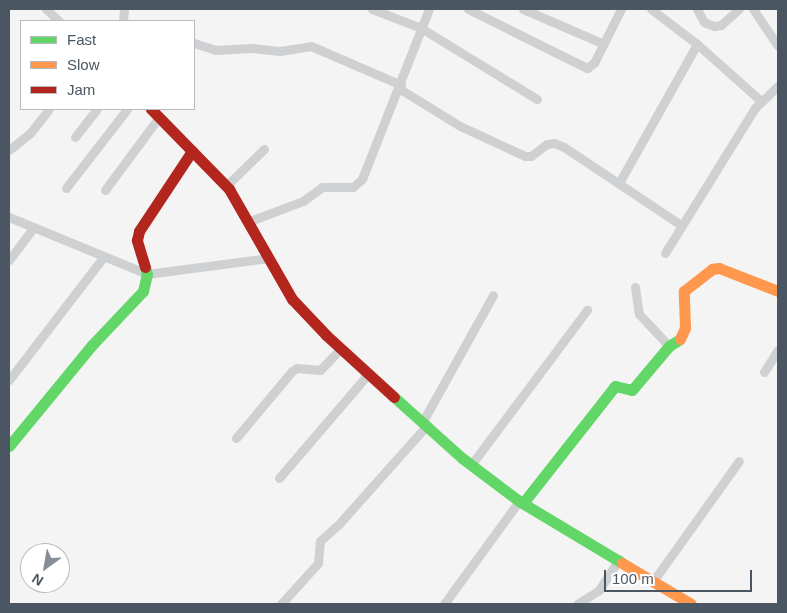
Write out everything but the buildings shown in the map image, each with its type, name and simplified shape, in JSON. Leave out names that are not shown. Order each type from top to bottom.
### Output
[{"type":"street","points":[[46,9],[58,20]]},
{"type":"street","points":[[372,9],[420,28],[537,99]]},
{"type":"street","points":[[250,221],[303,201],[322,187],[346,189],[357,185],[401,87],[420,28],[429,9]]},
{"type":"street","points":[[468,9],[588,68],[594,64],[621,9]]},
{"type":"street","points":[[522,9],[604,44]]},
{"type":"street","points":[[651,9],[697,44],[761,101]]},
{"type":"street","points":[[696,9],[704,22],[714,26],[721,25],[739,9]]},
{"type":"street","points":[[753,9],[778,46]]},
{"type":"street","points":[[195,43],[214,50],[252,48],[280,51],[311,46],[401,87],[460,126],[525,156],[554,143],[619,183],[681,225]]},
{"type":"street","points":[[619,183],[697,44]]},
{"type":"street","points":[[665,253],[761,101],[778,86]]},
{"type":"street","points":[[9,150],[31,132],[48,110]]},
{"type":"street","points":[[75,137],[96,110]]},
{"type":"street","points":[[66,188],[126,110]]},
{"type":"street","points":[[105,190],[155,113],[226,186],[250,221],[292,299],[341,348],[471,465],[521,502],[619,559],[691,604]]},
{"type":"street","points":[[226,186],[264,149]]},
{"type":"street","points":[[9,446],[92,344],[143,291],[147,274],[137,240],[139,231],[192,151]]},
{"type":"street","points":[[9,217],[147,274],[269,258]]},
{"type":"street","points":[[9,260],[34,227]]},
{"type":"street","points":[[9,380],[104,256]]},
{"type":"street","points":[[444,604],[521,502],[610,391],[615,386],[632,390],[669,346],[679,342],[685,328],[684,291],[712,269],[719,268],[778,291]]},
{"type":"street","points":[[635,287],[639,314],[669,346]]},
{"type":"street","points":[[281,604],[318,563],[320,541],[342,521],[425,423],[493,295]]},
{"type":"street","points":[[471,465],[588,310]]},
{"type":"street","points":[[236,438],[292,371],[297,368],[320,370],[341,348]]},
{"type":"street","points":[[764,372],[778,350]]},
{"type":"street","points":[[279,478],[369,373]]},
{"type":"street","points":[[654,580],[739,461]]},
{"type":"street","points":[[577,604],[599,590],[619,559]]},
{"type":"traffic: fast","points":[[9,446],[92,345],[143,291],[147,274],[145,267]]},
{"type":"traffic: fast","points":[[523,503],[615,386],[632,390],[669,346],[680,339]]},
{"type":"traffic: fast","points":[[394,397],[462,458],[519,501],[622,563]]},
{"type":"traffic: slow","points":[[680,339],[685,328],[684,291],[712,269],[719,268],[778,291]]},
{"type":"traffic: slow","points":[[622,563],[691,604]]},
{"type":"traffic: jam","points":[[152,110],[229,189],[292,299],[326,335],[394,397]]},
{"type":"traffic: jam","points":[[145,267],[137,240],[139,231],[192,151]]}]
